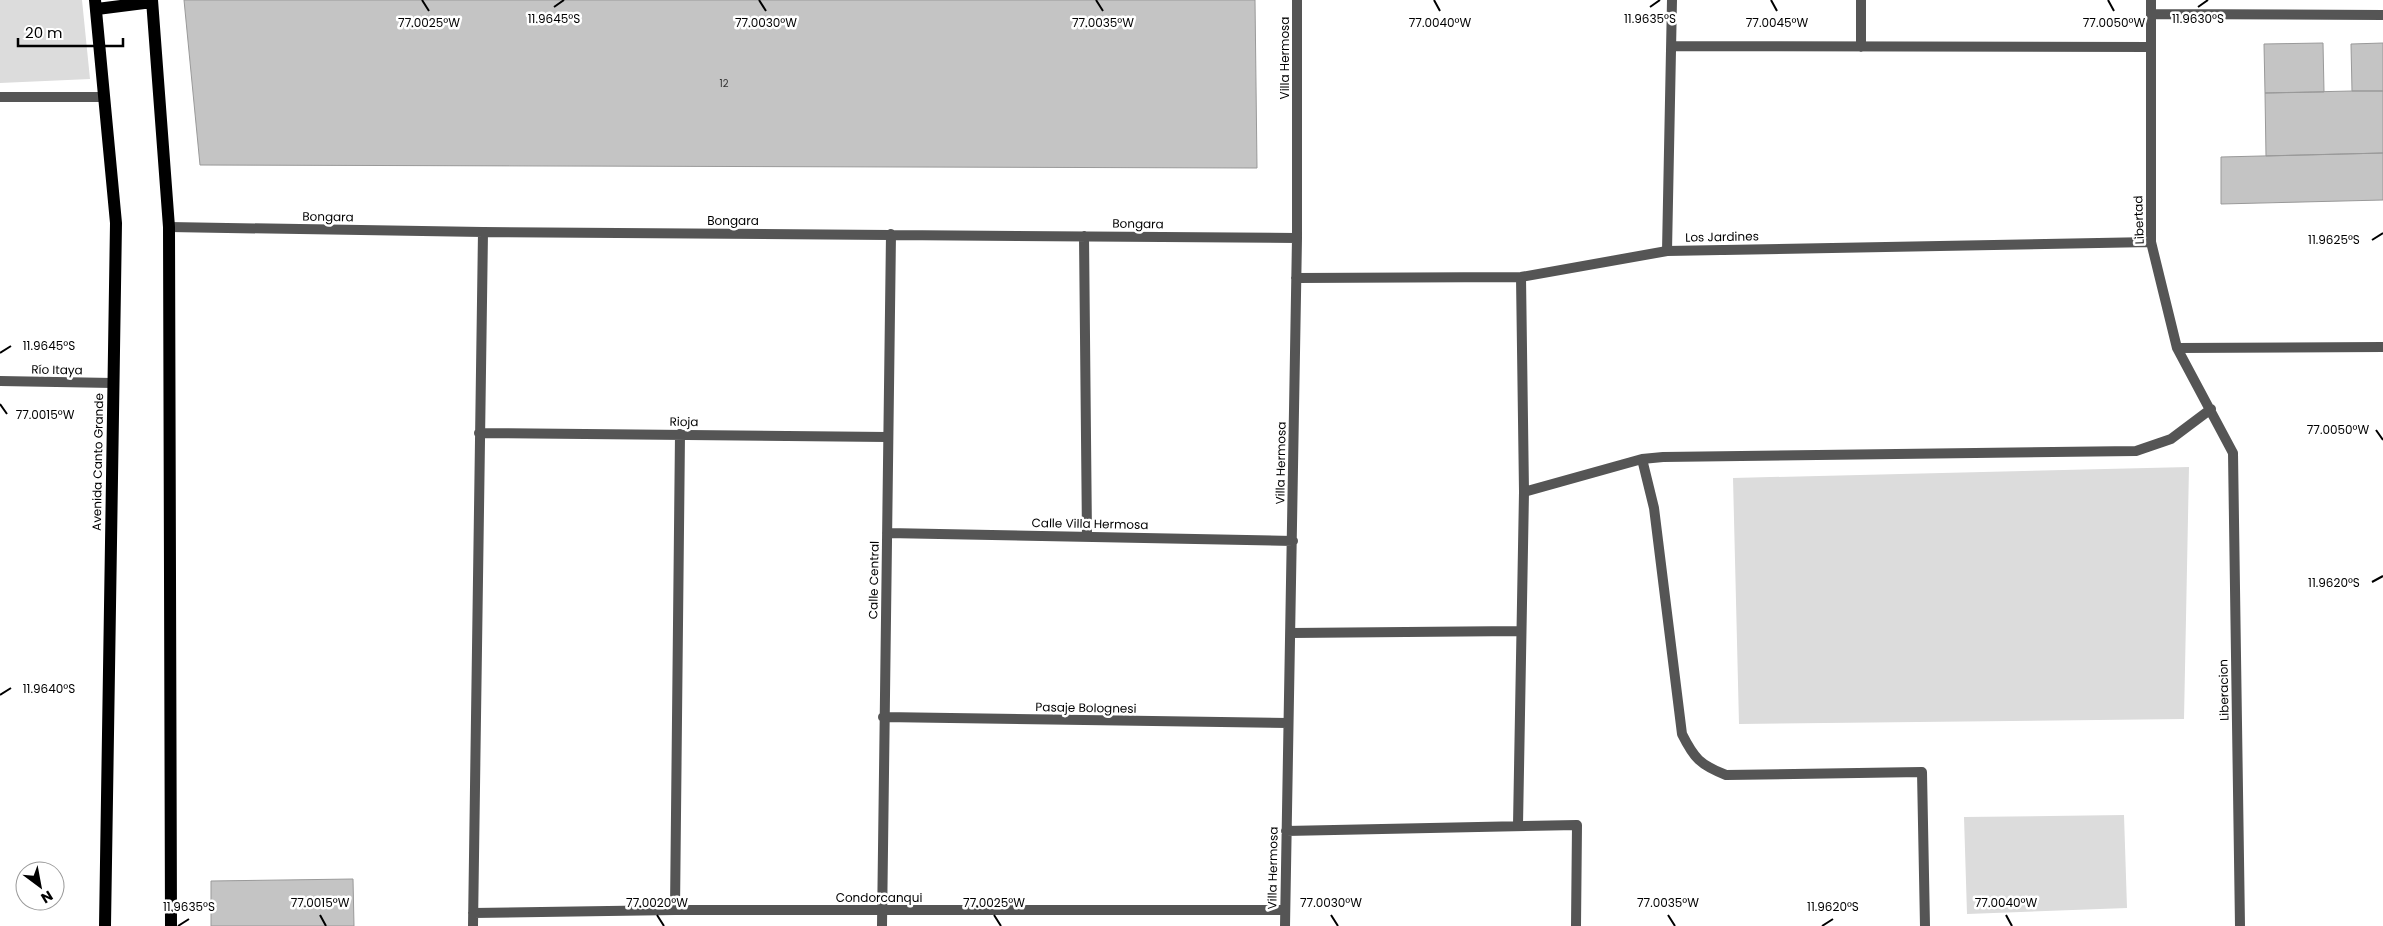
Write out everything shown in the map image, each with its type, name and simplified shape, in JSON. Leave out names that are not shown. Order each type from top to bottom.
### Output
[{"type":"main road","points":[[96,4],[152,1],[170,227],[168,508],[171,926]]},
{"type":"main road","name":"Avenida Canto Grande","points":[[96,4],[116,223],[106,926]]},
{"type":"street","name":"Villa Hermosa","points":[[1285,926],[1297,238],[1297,0]]},
{"type":"street","points":[[1667,251],[1672,0]]},
{"type":"street","points":[[1861,0],[1861,47]]},
{"type":"street","name":"Libertad","points":[[2152,0],[2151,242],[2177,348],[2233,453]]},
{"type":"street","points":[[2152,14],[2383,16]]},
{"type":"street","points":[[1672,46],[2151,47]]},
{"type":"street","points":[[0,97],[104,97]]},
{"type":"street","name":"Bongara","points":[[170,227],[483,232],[1297,238]]},
{"type":"street","points":[[472,926],[483,232]]},
{"type":"street","name":"Calle Central","points":[[882,926],[883,717],[891,234]]},
{"type":"street","points":[[1084,236],[1087,537]]},
{"type":"street","name":"Los Jardines","points":[[1296,278],[1521,277],[1667,251],[2151,242]]},
{"type":"street","points":[[1518,825],[1524,492],[1521,277]]},
{"type":"street","points":[[2177,348],[2383,346]]},
{"type":"street","name":"Río Itaya","points":[[0,381],[113,383]]},
{"type":"street","points":[[1524,492],[1642,459],[1663,457],[2136,451],[2171,440],[2211,409]]},
{"type":"street","name":"Rioja","points":[[479,433],[887,437]]},
{"type":"street","points":[[675,910],[680,434]]},
{"type":"street","name":"Liberacion","points":[[2233,453],[2240,926]]},
{"type":"street","points":[[1642,459],[1654,508],[1682,734],[1692,755],[1707,768],[1726,775],[1922,772],[1925,926]]},
{"type":"street","name":"Calle Villa Hermosa","points":[[887,533],[1293,541]]},
{"type":"street","points":[[1291,633],[1521,631]]},
{"type":"street","name":"Pasaje Bolognesi","points":[[883,717],[1288,723]]},
{"type":"street","points":[[1286,831],[1577,825],[1576,926]]},
{"type":"street","name":"Condorcanqui","points":[[473,913],[675,910],[1285,910]]},
{"type":"shaded area","points":[[0,0],[82,0],[90,79],[0,83]]},
{"type":"shaded area","points":[[2189,467],[2184,719],[1739,724],[1733,478]]},
{"type":"shaded area","points":[[2124,815],[2127,908],[1967,914],[1964,817]]},
{"type":"building","points":[[184,0],[1255,0],[1257,168],[200,165]]},
{"type":"building","points":[[2323,43],[2324,92],[2265,93],[2264,44]]},
{"type":"building","points":[[2383,43],[2383,91],[2352,91],[2351,44]]},
{"type":"building","points":[[2383,91],[2383,153],[2266,156],[2265,93]]},
{"type":"building","points":[[2383,153],[2383,200],[2221,204],[2221,157]]},
{"type":"building","points":[[353,879],[354,926],[211,926],[211,881]]}]
